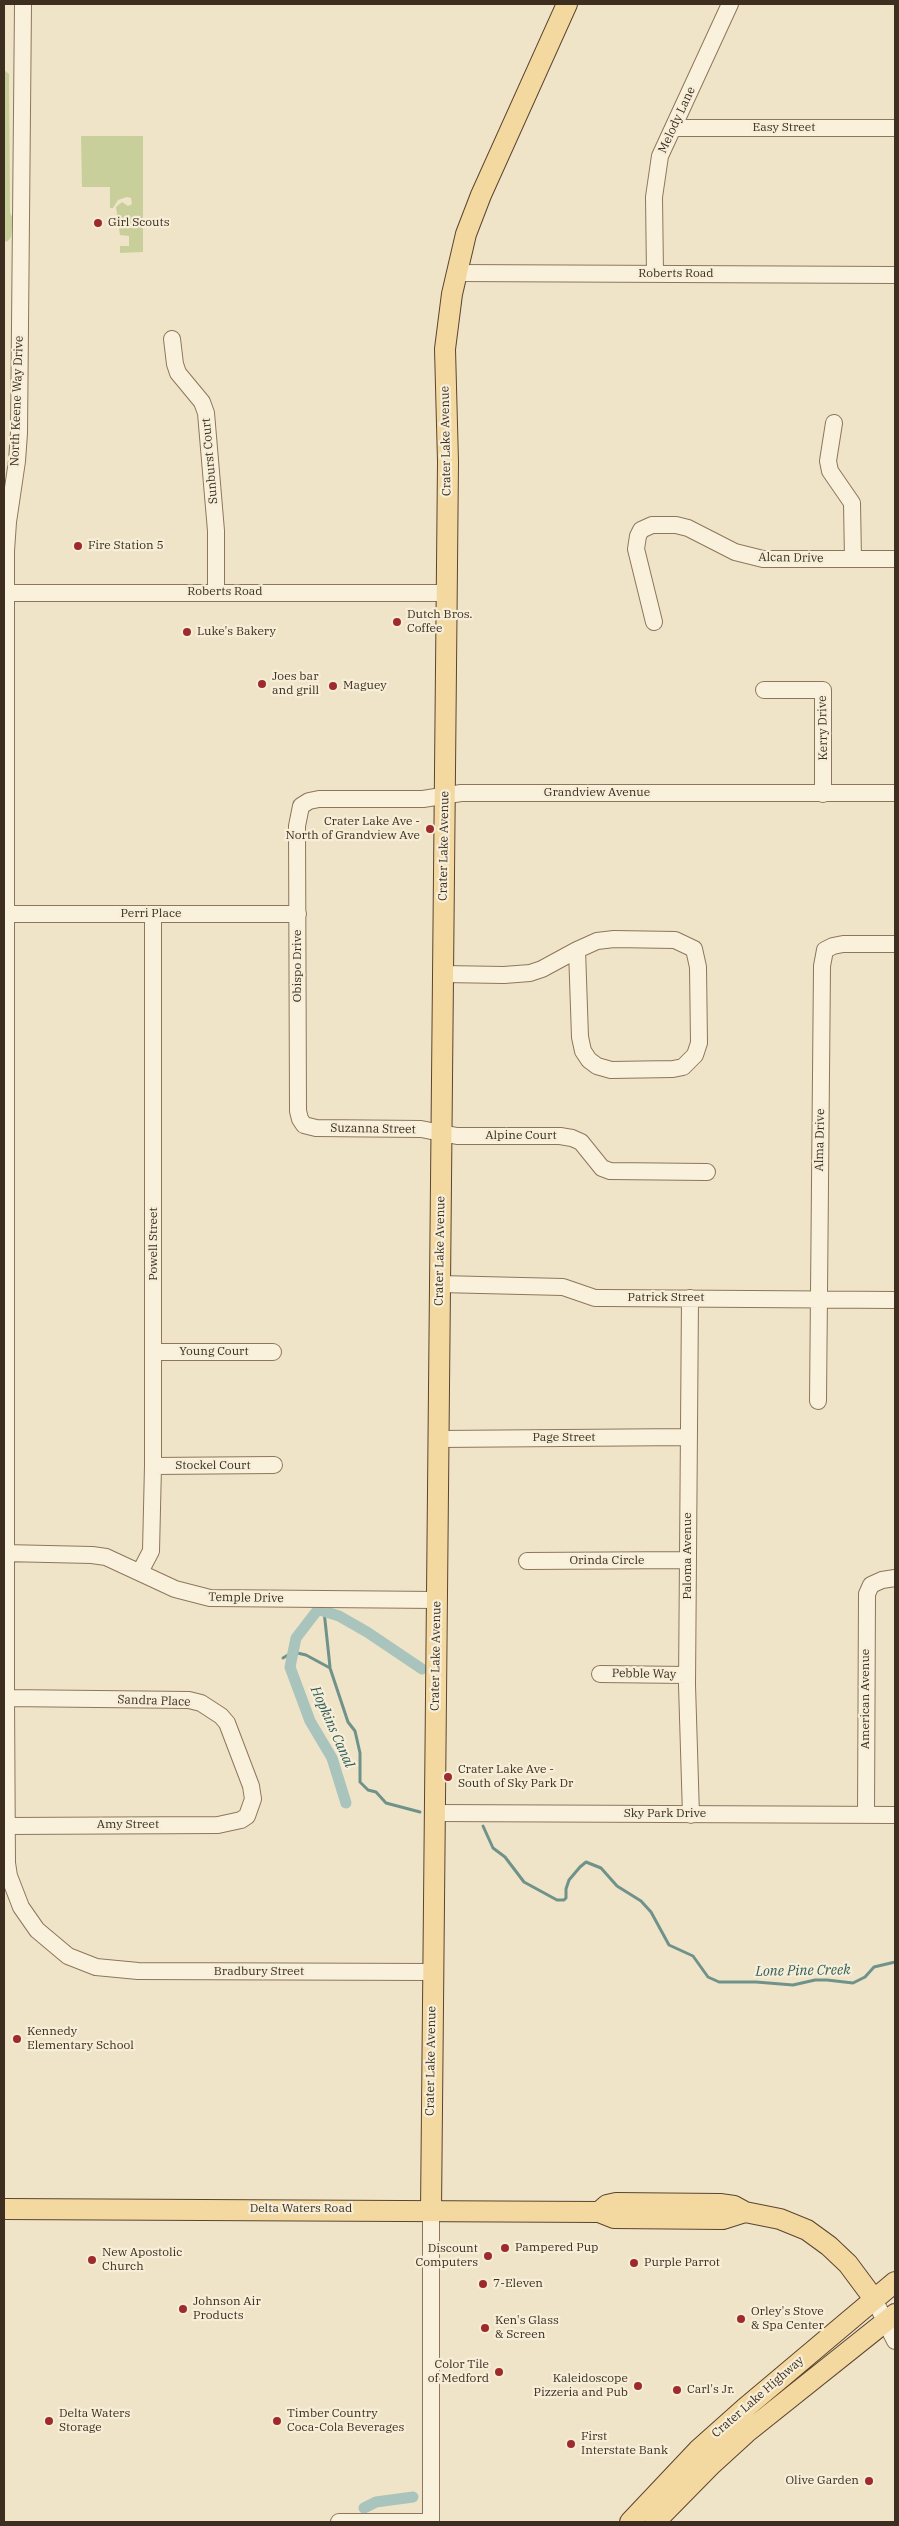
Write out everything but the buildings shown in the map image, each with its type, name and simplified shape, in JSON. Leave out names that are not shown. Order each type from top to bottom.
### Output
[{"type":"main road","name":"Crater Lake Avenue","points":[[431,2210],[448,445],[444,362],[447,324],[456,273],[466,234],[481,195],[563,8]]},
{"type":"main road","name":"Delta Waters Road","points":[[4,2209],[599,2212],[607,2205],[616,2203],[720,2204],[734,2206],[745,2212],[769,2215],[807,2230],[829,2246],[848,2264],[874,2299]]},
{"type":"main road","name":"Crater Lake Highway","points":[[630,2522],[698,2450],[895,2282]]},
{"type":"main road","name":"Crater Lake Highway","points":[[655,2522],[739,2439],[892,2317]]},
{"type":"street","name":"North Keene Way Drive","points":[[23,4],[12,334],[19,433],[10,471],[5,593],[6,1826],[8,1870],[13,1891],[21,1907],[46,1938],[68,1956],[86,1964]]},
{"type":"street","name":"Melody Lane","points":[[655,274],[656,176],[660,156],[730,4]]},
{"type":"street","name":"Easy Street","points":[[674,128],[895,128]]},
{"type":"street","name":"Roberts Road","points":[[456,273],[895,275]]},
{"type":"street","name":"Sunburst Court","points":[[172,339],[174,364],[178,373],[202,402],[206,413],[216,531],[216,592]]},
{"type":"street","points":[[834,423],[828,461],[830,471],[852,502],[853,558]]},
{"type":"street","name":"Alcan Drive","points":[[654,622],[636,549],[638,536],[646,526],[663,524],[688,528],[735,552],[763,558],[895,559]]},
{"type":"street","name":"Roberts Road","points":[[5,593],[446,593]]},
{"type":"street","name":"Kerry Drive","points":[[764,690],[823,690],[823,794]]},
{"type":"street","name":"Grandview Avenue","points":[[301,806],[309,801],[319,799],[423,799],[461,793],[895,793]]},
{"type":"street","name":"Obispo Drive","points":[[301,806],[298,826],[298,1111],[304,1125]]},
{"type":"street","name":"Perri Place","points":[[5,914],[298,914]]},
{"type":"street","name":"Powell Street","points":[[140,1572],[151,1551],[153,1466],[153,914]]},
{"type":"street","points":[[443,974],[504,975],[530,972],[542,969],[577,950],[597,941],[614,939],[675,940],[694,948],[698,967],[699,1044],[691,1062],[673,1069],[611,1070],[597,1066],[589,1060],[583,1051],[580,1037],[577,950]]},
{"type":"street","name":"Alma Drive","points":[[818,1401],[823,957],[825,950],[843,944],[895,944]]},
{"type":"street","name":"Suzanna Street","points":[[304,1125],[316,1128],[421,1129],[441,1133]]},
{"type":"street","name":"Alpine Court","points":[[441,1133],[457,1136],[560,1136],[581,1142],[602,1168],[610,1171],[707,1172]]},
{"type":"street","name":"Patrick Street","points":[[440,1284],[563,1287],[595,1298],[895,1300]]},
{"type":"street","name":"Paloma Avenue","points":[[690,1298],[687,1675],[691,1814]]},
{"type":"street","name":"Young Court","points":[[154,1352],[273,1352]]},
{"type":"street","name":"Page Street","points":[[438,1439],[689,1437]]},
{"type":"street","name":"Stockel Court","points":[[153,1466],[274,1465]]},
{"type":"street","name":"Temple Drive","points":[[5,1553],[92,1554],[106,1557],[175,1589],[210,1598],[437,1600]]},
{"type":"street","name":"Orinda Circle","points":[[527,1561],[687,1560]]},
{"type":"street","name":"American Avenue","points":[[866,1815],[867,1594],[871,1585],[882,1580],[895,1578]]},
{"type":"street","name":"Pebble Way","points":[[600,1674],[687,1675]]},
{"type":"street","name":"Sandra Place","points":[[6,1698],[189,1700],[201,1703],[227,1722],[251,1786],[252,1799],[247,1816]]},
{"type":"street","name":"Sky Park Drive","points":[[435,1813],[895,1814]]},
{"type":"street","name":"Amy Street","points":[[6,1826],[218,1824],[241,1820],[247,1816]]},
{"type":"street","name":"Bradbury Street","points":[[86,1964],[111,1970],[138,1972],[433,1972]]},
{"type":"street","name":"Crater Lake Avenue","points":[[431,2210],[431,2522]]},
{"type":"street","name":"Delta Waters Road","points":[[874,2299],[892,2317],[895,2341]]},
{"type":"street","points":[[338,2522],[431,2522]]},
{"type":"green space","points":[[4,70],[9,74],[10,213],[13,219],[11,237],[8,241],[4,242]]},
{"type":"green space","points":[[81,136],[143,136],[143,252],[120,253],[120,246],[129,246],[129,236],[120,235],[116,207],[122,202],[128,206],[132,204],[131,198],[127,197],[118,200],[113,208],[110,208],[110,187],[82,187]]},
{"type":"waterway","name":"Lone Pine Creek","points":[[346,1803],[332,1758],[310,1721],[290,1667],[296,1638],[316,1612],[320,1610],[339,1616],[367,1632],[422,1669]]},
{"type":"waterway","name":"Lone Pine Creek","points":[[324,1611],[330,1667]]},
{"type":"waterway","name":"Lone Pine Creek","points":[[283,1658],[293,1652],[306,1655],[330,1668],[348,1722],[355,1731],[360,1753],[360,1782],[368,1790],[376,1792],[386,1803],[420,1812]]},
{"type":"waterway","name":"Lone Pine Creek","points":[[483,1826],[493,1848],[505,1857],[524,1882],[557,1900],[564,1900],[566,1898],[569,1880],[586,1862],[601,1868],[617,1886],[641,1901],[651,1912],[669,1945],[693,1956],[708,1977],[719,1982],[793,1985],[815,1980],[827,1980],[853,1983],[865,1977],[874,1967],[895,1962]]},
{"type":"waterway","name":"Hopkins Canal","points":[[364,2508],[376,2502],[413,2497]]},
{"type":"place","name":"Girl Scouts","points":[[98,223]]},
{"type":"place","name":"Fire Station 5","points":[[78,546]]},
{"type":"place","name":"Dutch Bros. Coffee","points":[[397,622]]},
{"type":"place","name":"Luke's Bakery","points":[[187,632]]},
{"type":"place","name":"Joes bar and grill","points":[[262,684]]},
{"type":"place","name":"Maguey","points":[[333,686]]},
{"type":"place","name":"Crater Lake Ave - North of Grandview Ave","points":[[430,829]]},
{"type":"place","name":"Crater Lake Ave - South of Sky Park Dr","points":[[448,1777]]},
{"type":"place","name":"Kennedy Elementary School","points":[[17,2039]]},
{"type":"place","name":"Pampered Pup","points":[[505,2248]]},
{"type":"place","name":"Discount Computers","points":[[488,2256]]},
{"type":"place","name":"New Apostolic Church","points":[[92,2260]]},
{"type":"place","name":"Purple Parrot","points":[[634,2263]]},
{"type":"place","name":"7-Eleven","points":[[483,2284]]},
{"type":"place","name":"Johnson Air Products","points":[[183,2309]]},
{"type":"place","name":"Orley's Stove & Spa Center","points":[[741,2319]]},
{"type":"place","name":"Ken's Glass & Screen","points":[[485,2328]]},
{"type":"place","name":"Color Tile of Medford","points":[[499,2372]]},
{"type":"place","name":"Kaleidoscope Pizzeria and Pub","points":[[638,2386]]},
{"type":"place","name":"Carl's Jr.","points":[[677,2390]]},
{"type":"place","name":"Delta Waters Storage","points":[[49,2421]]},
{"type":"place","name":"Timber Country Coca-Cola Beverages","points":[[277,2421]]},
{"type":"place","name":"First Interstate Bank","points":[[571,2444]]},
{"type":"place","name":"Olive Garden","points":[[869,2481]]}]
